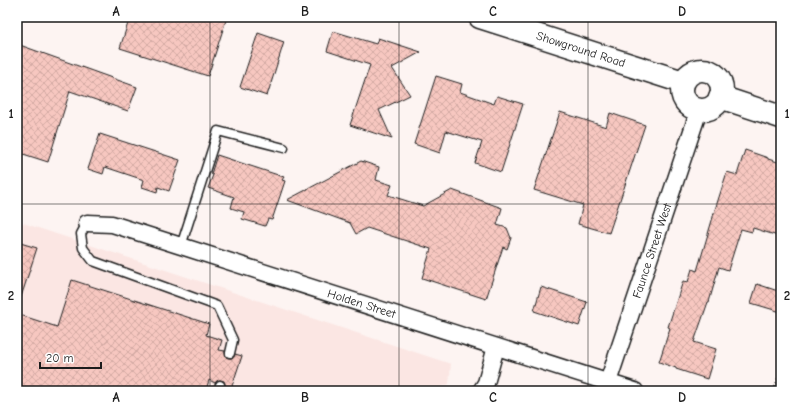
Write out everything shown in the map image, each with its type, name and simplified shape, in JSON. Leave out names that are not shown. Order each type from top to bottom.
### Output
[{"type":"street","name":"Showground Road","points":[[480,17],[683,82]]},
{"type":"street","points":[[706,70],[712,73],[717,77],[722,90],[717,103],[706,110],[699,110],[688,105],[682,94],[683,82],[692,72],[706,70]]},
{"type":"street","points":[[720,97],[781,116]]},
{"type":"street","name":"Faunce Street West","points":[[606,387],[699,110]]},
{"type":"street","name":"Holden Street","points":[[87,223],[112,224],[496,347],[606,387],[635,391]]},
{"type":"street","points":[[481,391],[486,383],[496,347]]},
{"type":"lane","points":[[181,246],[218,131],[284,148]]},
{"type":"lane","points":[[87,223],[81,234],[83,248],[93,261],[217,306],[233,340],[230,353]]},
{"type":"path","points":[[774,391],[781,369]]},
{"type":"shaded area","points":[[17,221],[451,364],[449,384],[433,391],[17,391]]},
{"type":"building","points":[[130,17],[227,17],[208,76],[120,48]]},
{"type":"building","points":[[333,31],[376,44],[378,38],[421,52],[392,68],[410,95],[379,110],[392,139],[350,125],[370,65],[327,51]]},
{"type":"building","points":[[258,33],[284,42],[267,96],[240,87]]},
{"type":"building","points":[[17,44],[137,87],[128,111],[70,91],[48,162],[17,152]]},
{"type":"building","points":[[436,76],[462,84],[460,92],[494,104],[497,96],[523,104],[501,172],[475,163],[482,142],[446,131],[440,153],[414,144]]},
{"type":"building","points":[[560,112],[606,127],[610,113],[645,125],[609,233],[578,224],[583,205],[534,190]]},
{"type":"building","points":[[100,134],[180,160],[169,191],[158,187],[157,192],[142,187],[144,180],[105,167],[103,174],[88,169]]},
{"type":"building","points":[[745,150],[781,163],[781,237],[753,228],[752,232],[741,229],[728,270],[719,267],[709,302],[694,342],[716,349],[707,379],[659,362],[670,328],[668,327],[683,281],[688,282],[692,269],[697,271],[727,172],[737,175]]},
{"type":"building","points":[[217,155],[284,177],[282,180],[285,181],[272,220],[268,219],[265,226],[242,219],[244,212],[231,208],[234,197],[208,188],[213,175],[211,174]]},
{"type":"building","points":[[361,161],[379,167],[376,180],[392,185],[388,195],[423,206],[452,190],[502,208],[497,225],[507,228],[511,238],[507,249],[503,247],[486,299],[422,278],[431,249],[367,228],[356,234],[350,223],[287,200]]},
{"type":"building","points":[[17,242],[37,248],[20,300],[17,299]]},
{"type":"building","points":[[72,280],[209,324],[206,335],[222,340],[219,350],[225,351],[226,357],[234,357],[235,354],[242,356],[231,389],[225,386],[224,381],[219,380],[215,383],[209,380],[206,391],[17,391],[17,314],[57,327]]},
{"type":"building","points":[[757,284],[781,292],[781,312],[751,303]]},
{"type":"building","points":[[541,287],[587,302],[579,326],[534,311]]}]
